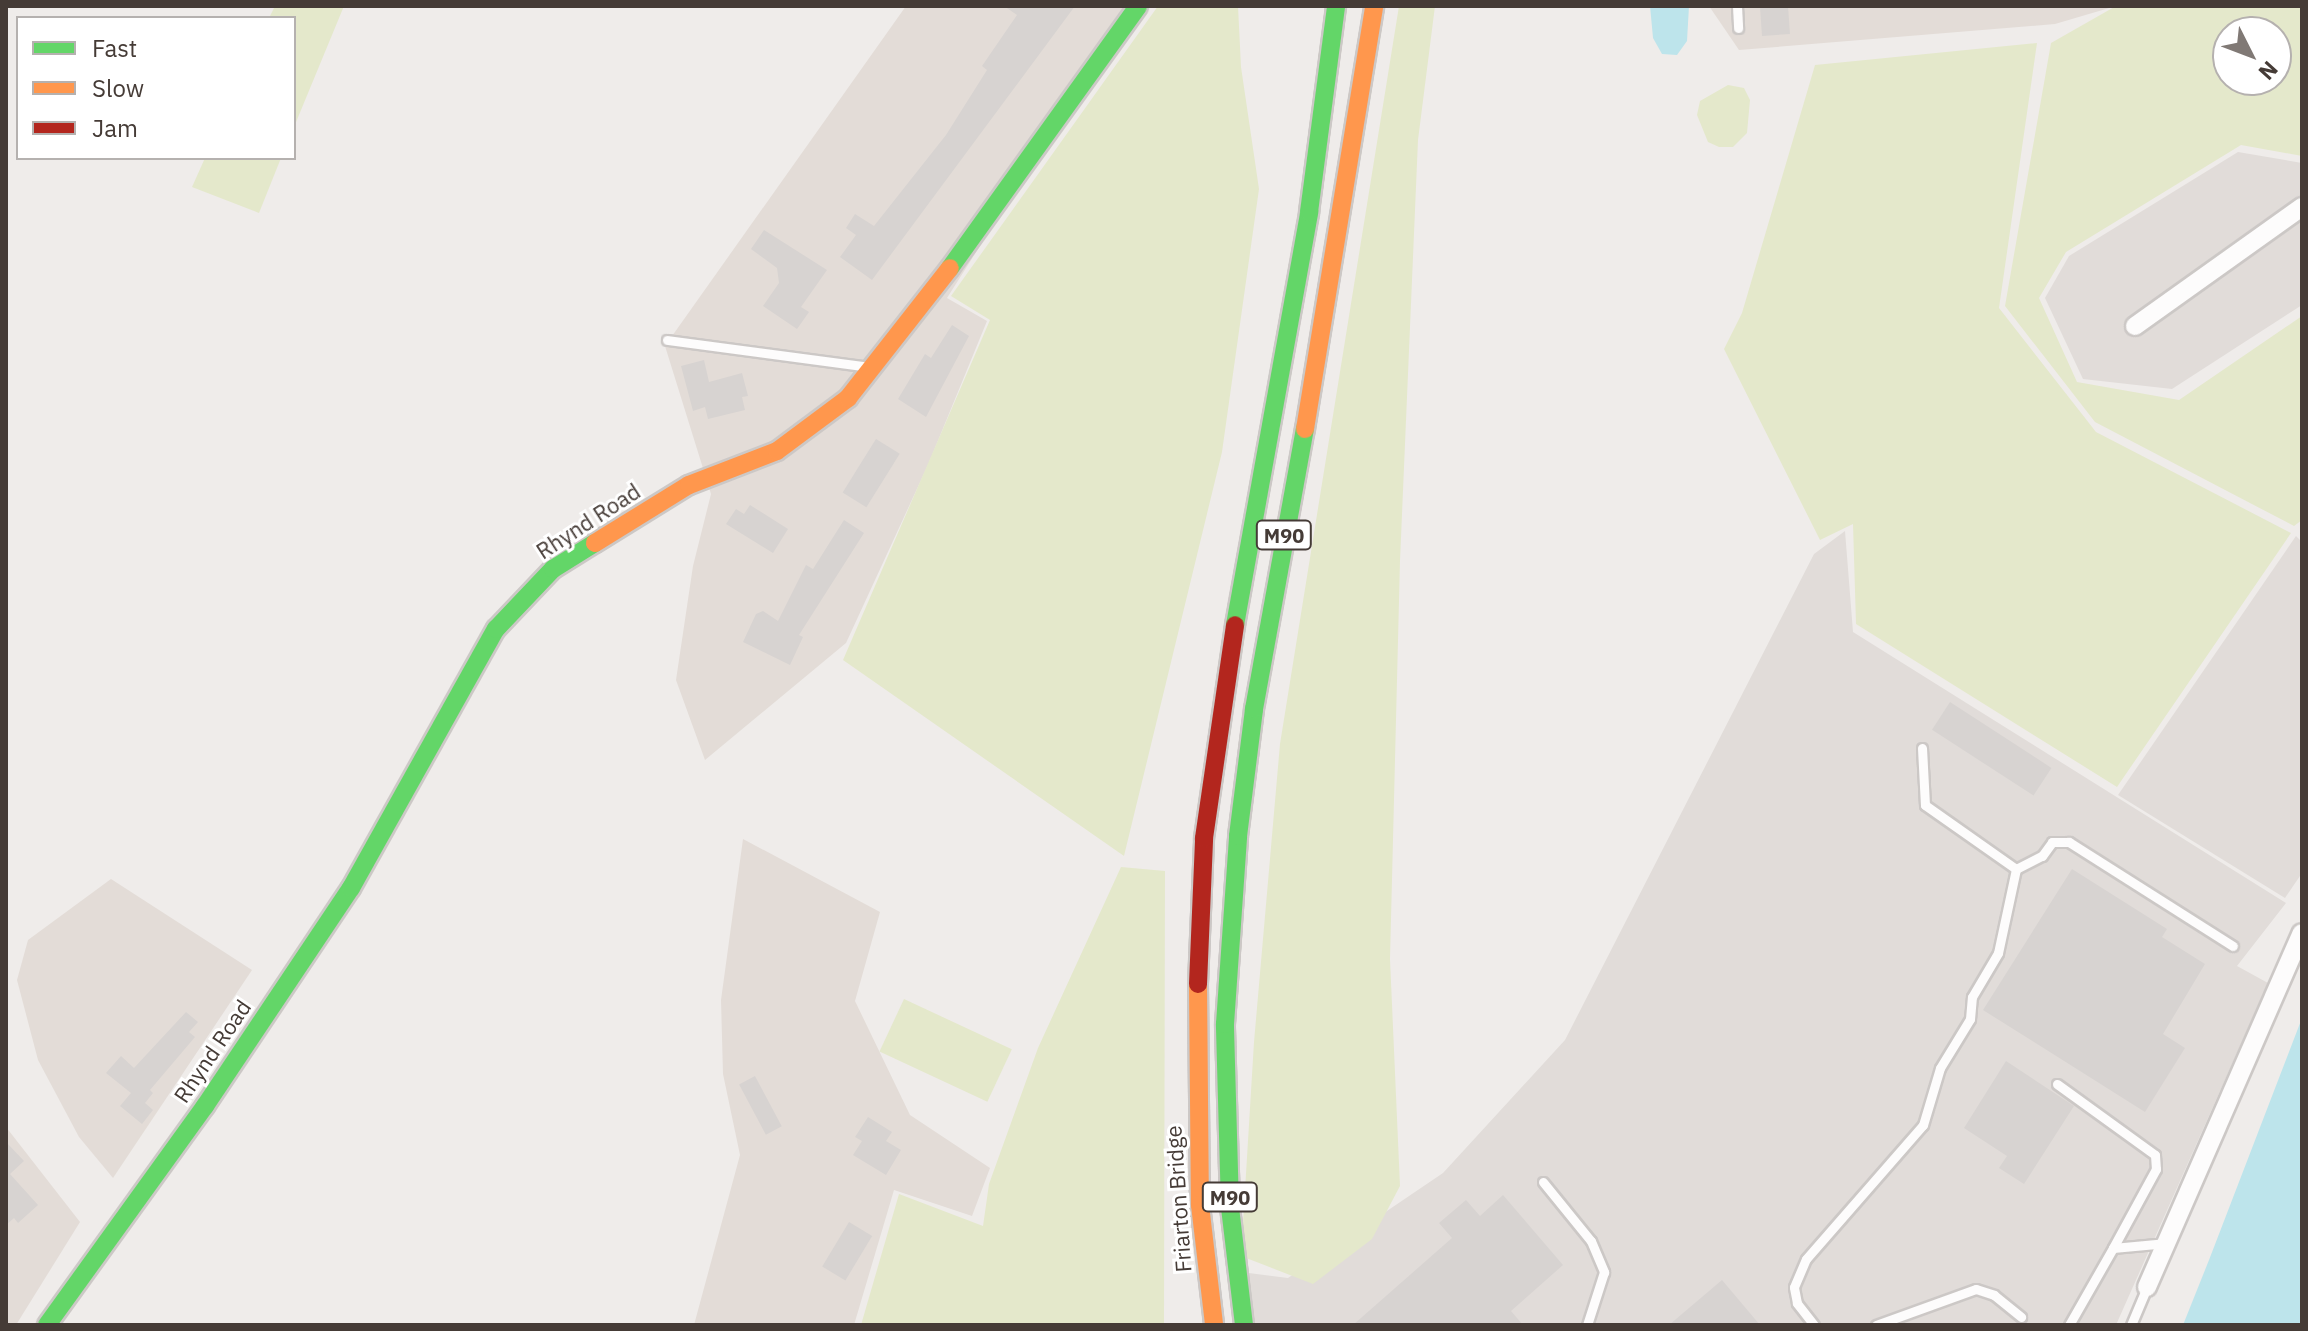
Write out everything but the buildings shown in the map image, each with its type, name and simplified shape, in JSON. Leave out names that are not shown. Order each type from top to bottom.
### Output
[{"type":"main road","name":"Rhynd Road","points":[[47,1325],[205,1106],[351,888],[496,629],[553,569],[689,485],[777,451],[812,429],[877,368],[1138,6]]},
{"type":"main road","name":"M90","points":[[1324,113],[1325,6]]},
{"type":"main road","name":"M90","points":[[1324,113],[1336,6]]},
{"type":"main road","name":"M90","points":[[1244,1325],[1230,1207],[1226,1068],[1233,892],[1252,725],[1337,251],[1374,6]]},
{"type":"main road","name":"Friarton Bridge","points":[[1214,1325],[1200,1205],[1195,1068],[1203,852],[1221,700],[1324,113]]},
{"type":"street","points":[[2135,326],[2302,207]]},
{"type":"street","points":[[2147,1287],[2302,933]]},
{"type":"lane","points":[[1737,6],[1738,28]]},
{"type":"lane","points":[[667,340],[877,368]]},
{"type":"lane","points":[[1922,748],[1925,805],[2016,869]]},
{"type":"lane","points":[[2016,869],[2042,856],[2052,842],[2069,842],[2233,946]]},
{"type":"lane","points":[[1814,1325],[1797,1303],[1794,1287],[1806,1259],[1923,1125],[1940,1068],[1970,1019],[1972,997],[1998,953],[2016,869]]},
{"type":"lane","points":[[2057,1084],[2155,1155],[2156,1169],[2069,1325]]},
{"type":"lane","points":[[1543,1182],[1591,1241],[1604,1272],[1587,1325]]},
{"type":"lane","points":[[2113,1248],[2167,1243]]},
{"type":"lane","points":[[2131,1325],[2147,1287]]},
{"type":"lane","points":[[1876,1325],[1976,1289],[1994,1295],[2021,1317]]},
{"type":"shaded area","points":[[906,6],[1132,6],[947,298],[987,321],[928,465],[846,643],[705,760],[676,680],[693,566],[711,494],[665,346]]},
{"type":"shaded area","points":[[1709,6],[2116,6],[2055,24],[1739,50]]},
{"type":"shaded area","points":[[2238,152],[2302,163],[2302,305],[2172,389],[2083,379],[2045,298],[2069,256]]},
{"type":"shaded area","points":[[1845,531],[1853,632],[2286,903],[2237,966],[2268,983],[2116,1325],[1238,1325],[1241,1272],[1288,1278],[1443,1173],[1565,1040],[1814,554]]},
{"type":"shaded area","points":[[2296,536],[2302,542],[2302,873],[2285,898],[2118,795]]},
{"type":"shaded area","points":[[743,839],[880,912],[855,1001],[910,1115],[990,1168],[972,1216],[894,1190],[854,1325],[694,1325],[740,1155],[723,1074],[721,1000]]},
{"type":"shaded area","points":[[111,879],[252,970],[113,1178],[79,1137],[38,1060],[17,980],[28,940]]},
{"type":"shaded area","points":[[6,1127],[80,1222],[16,1325],[6,1325]]},
{"type":"green space","points":[[275,6],[344,6],[296,122],[296,16],[270,16]]},
{"type":"green space","points":[[1158,6],[1238,6],[1241,67],[1259,189],[1222,452],[1124,856],[843,660],[990,320],[951,296]]},
{"type":"green space","points":[[1399,6],[1435,6],[1418,140],[1400,561],[1390,959],[1400,1186],[1372,1239],[1313,1284],[1241,1256],[1254,1042],[1280,744]]},
{"type":"green space","points":[[2116,6],[2302,6],[2302,156],[2241,145],[2066,252],[2039,298],[2077,382],[2179,400],[2302,316],[2302,520],[2294,526],[2095,422],[2005,306],[2051,43]]},
{"type":"green space","points":[[2037,43],[1999,308],[2096,432],[2291,533],[2117,787],[1856,624],[1853,524],[1820,540],[1724,349],[1742,313],[1815,65]]},
{"type":"green space","points":[[1728,85],[1744,88],[1750,100],[1747,133],[1733,147],[1719,147],[1708,142],[1697,115],[1700,101]]},
{"type":"green space","points":[[204,160],[280,160],[259,213],[192,187]]},
{"type":"green space","points":[[1121,867],[1165,871],[1164,1325],[861,1325],[899,1194],[983,1226],[989,1184],[1038,1048]]},
{"type":"green space","points":[[904,999],[1012,1049],[987,1102],[879,1052]]},
{"type":"water","points":[[1650,6],[1689,6],[1687,41],[1677,55],[1662,54],[1653,38]]},
{"type":"water","points":[[2302,1018],[2302,1325],[2183,1325],[2209,1260]]},
{"type":"traffic: fast","points":[[950,268],[1138,6]]},
{"type":"traffic: fast","points":[[1235,625],[1309,212],[1336,6]]},
{"type":"traffic: fast","points":[[1244,1325],[1230,1207],[1225,1024],[1238,836],[1254,709],[1305,429]]},
{"type":"traffic: fast","points":[[47,1325],[205,1106],[351,888],[496,629],[553,569],[595,543]]},
{"type":"traffic: slow","points":[[1305,429],[1374,6]]},
{"type":"traffic: slow","points":[[595,543],[689,485],[777,451],[848,398],[950,268]]},
{"type":"traffic: slow","points":[[1198,984],[1200,1205],[1214,1325]]},
{"type":"traffic: jam","points":[[1198,984],[1204,838],[1235,625]]}]
